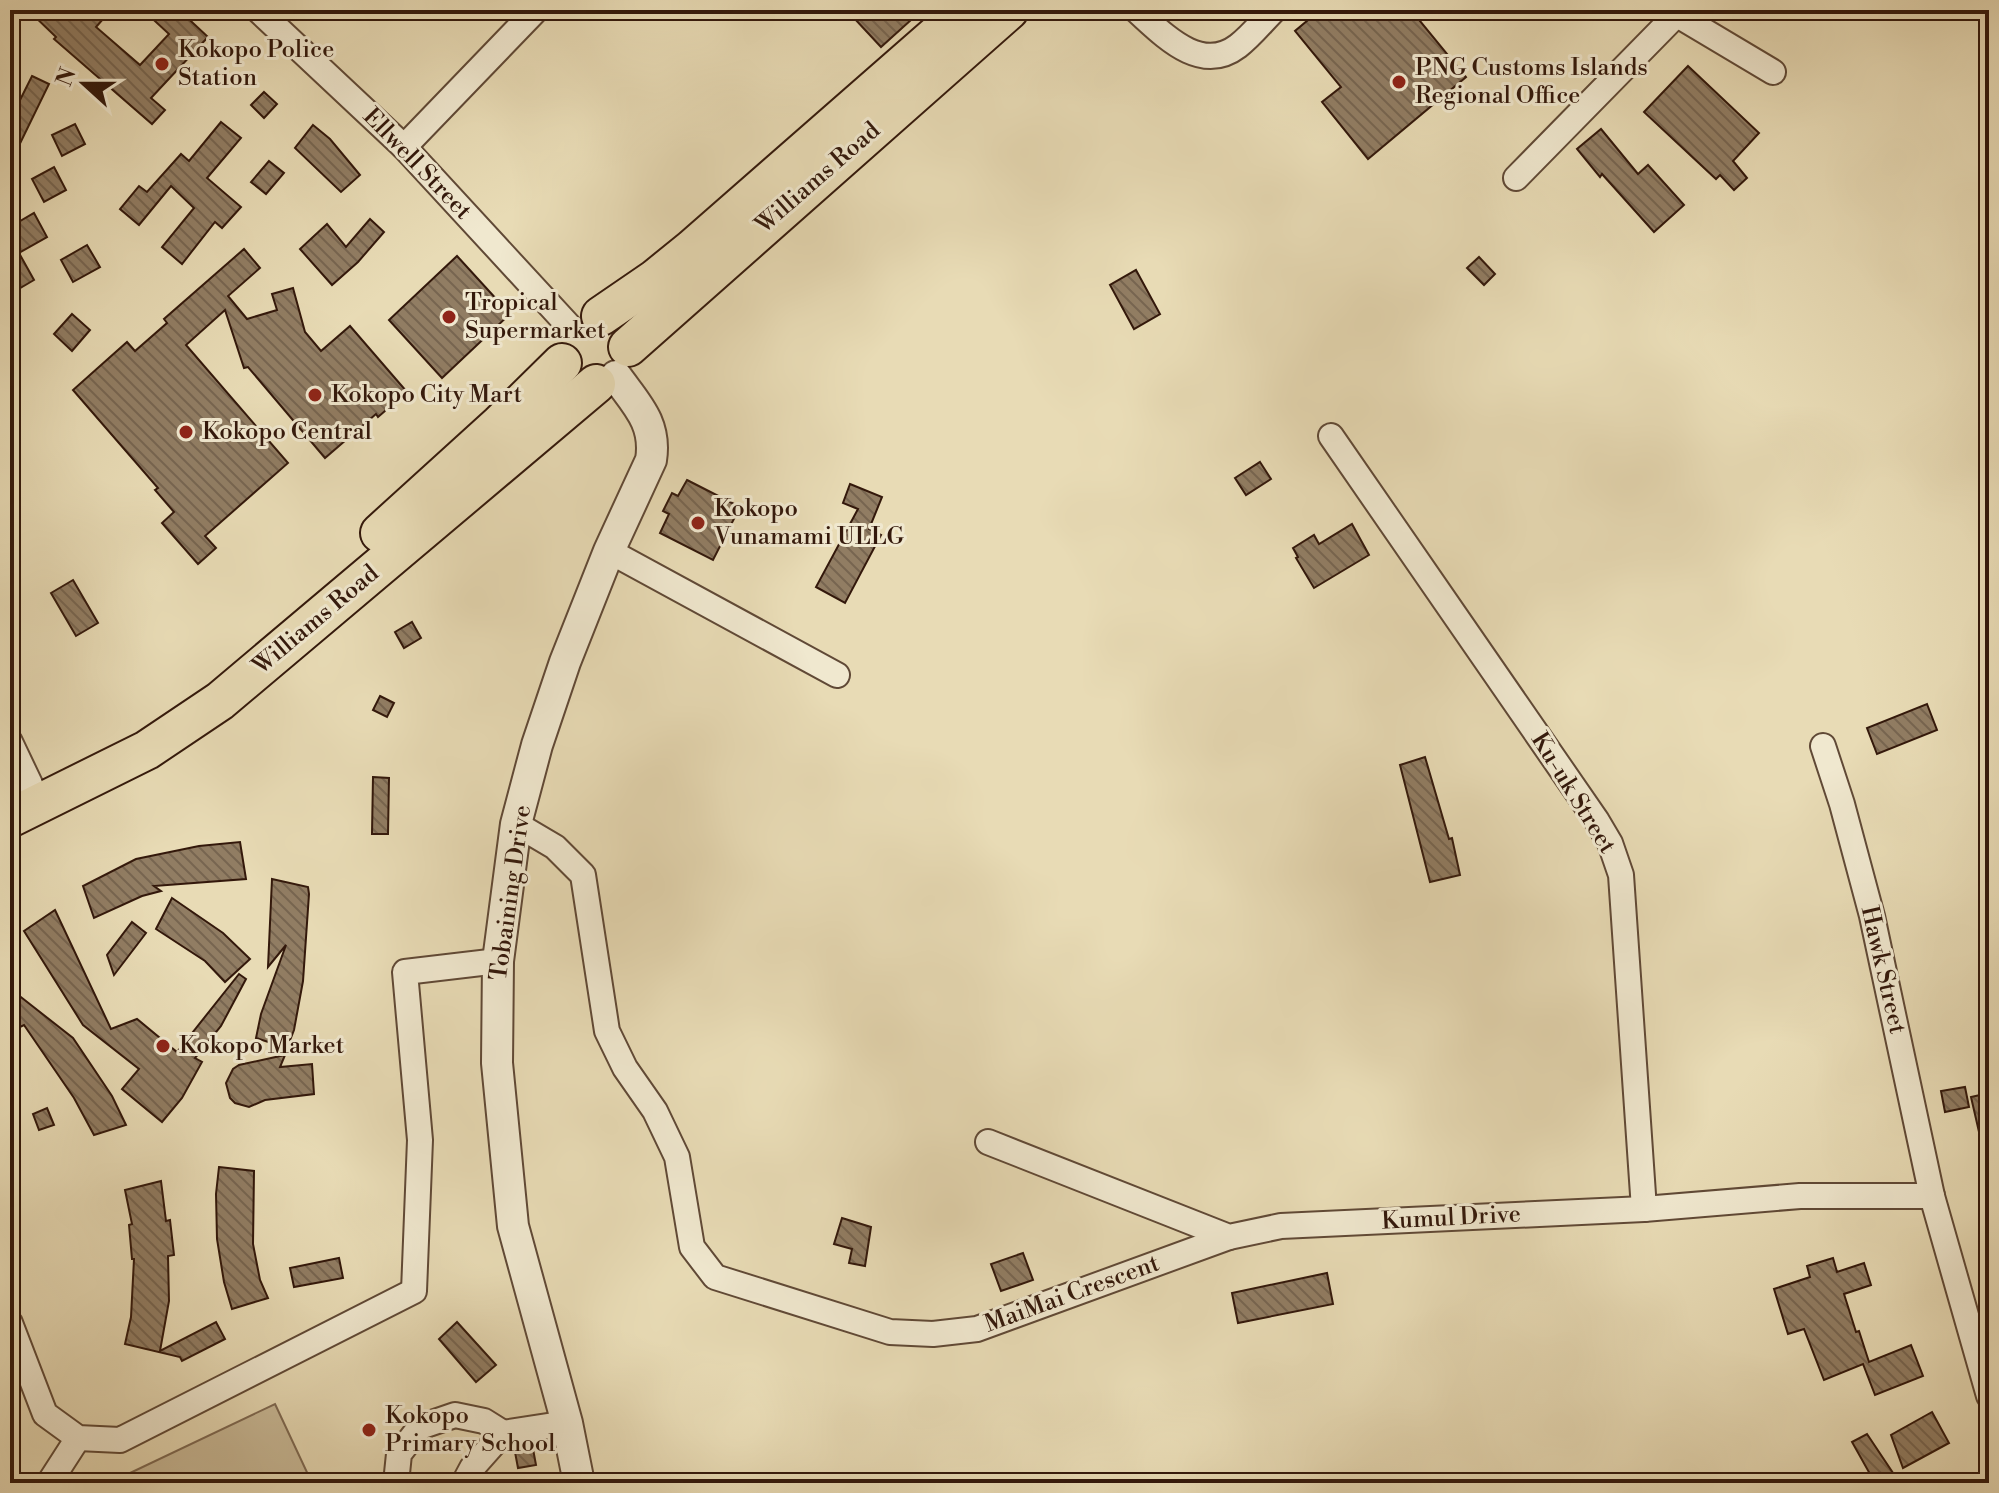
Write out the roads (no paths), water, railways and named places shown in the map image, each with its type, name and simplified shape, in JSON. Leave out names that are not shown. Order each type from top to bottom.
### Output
[{"type":"main road","name":"Williams Road","points":[[20,788],[140,729],[231,663],[500,424],[577,335],[692,249],[965,10]]},
{"type":"main road","name":"Williams Road","points":[[10,818],[147,750],[220,701],[613,369],[1009,10]]},
{"type":"main road","points":[[615,322],[624,333],[613,369],[582,382],[570,374],[577,335],[615,322]]},
{"type":"street","name":"Ellwell Street","points":[[258,10],[404,147],[577,335]]},
{"type":"street","points":[[404,147],[536,10]]},
{"type":"street","points":[[1136,10],[1177,46],[1211,56],[1237,47],[1274,10]]},
{"type":"street","points":[[1516,178],[1672,12],[1773,72]]},
{"type":"street","name":"Tobaining Drive","points":[[579,1483],[567,1423],[513,1226],[497,1063],[498,961],[516,824],[537,745],[609,551],[645,475],[653,446],[648,422],[613,369]]},
{"type":"street","name":"Ku-uk Street","points":[[1331,436],[1610,843],[1621,875],[1644,1209]]},
{"type":"street","points":[[609,551],[837,675]]},
{"type":"street","points":[[10,742],[20,788]]},
{"type":"street","name":"Hawk Street","points":[[1823,746],[1872,916],[1932,1196],[1989,1396]]},
{"type":"street","name":"MaiMai Crescent","points":[[516,824],[555,847],[583,875],[607,1031],[625,1068],[655,1111],[677,1157],[692,1247],[715,1277],[890,1332],[933,1334],[977,1329],[1229,1237]]},
{"type":"street","points":[[10,1323],[45,1414],[78,1438],[120,1440],[414,1291],[420,1140],[405,972],[498,961]]},
{"type":"street","points":[[988,1142],[1229,1237]]},
{"type":"street","name":"Kumul Drive","points":[[1229,1237],[1281,1226],[1644,1209],[1800,1196],[1932,1196]]},
{"type":"street","points":[[396,1483],[399,1454],[420,1427],[455,1415],[484,1421],[503,1433]]},
{"type":"street","points":[[464,1483],[472,1468],[503,1433],[567,1423]]},
{"type":"street","points":[[49,1483],[78,1438]]},
{"type":"place","name":"Kokopo Police Station","points":[[162,64]]},
{"type":"place","name":"PNG Customs Islands Regional Office","points":[[1399,82]]},
{"type":"place","name":"Tropical Supermarket","points":[[449,317]]},
{"type":"place","name":"Kokopo City Mart","points":[[315,395]]},
{"type":"place","name":"Kokopo Central","points":[[186,432]]},
{"type":"place","name":"Kokopo Vunamami ULLG","points":[[698,523]]},
{"type":"place","name":"Kokopo Market","points":[[163,1046]]},
{"type":"place","name":"Kokopo Primary School","points":[[369,1430]]}]
